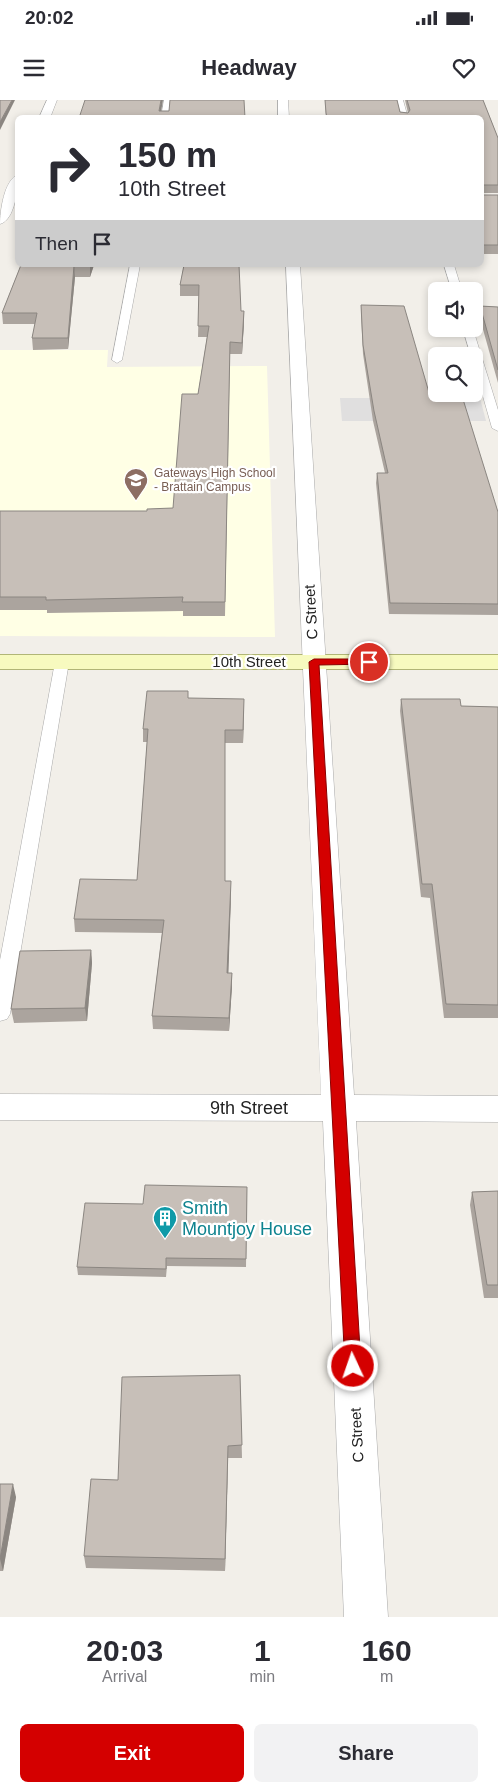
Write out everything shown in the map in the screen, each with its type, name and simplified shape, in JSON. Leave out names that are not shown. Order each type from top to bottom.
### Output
[{"type":"street","points":[[45,115],[52,100]]},
{"type":"street","points":[[283,100],[284,115]]},
{"type":"street","points":[[0,220],[15,185]]},
{"type":"street","name":"C Street","points":[[293,267],[366,1617]]},
{"type":"street","name":"10th Street","points":[[0,662],[498,662]]},
{"type":"street","name":"9th Street","points":[[0,1107],[498,1108]]},
{"type":"lane","points":[[164,115],[167,100]]},
{"type":"lane","points":[[400,100],[404,115]]},
{"type":"lane","points":[[117,360],[135,267]]},
{"type":"lane","points":[[451,267],[455,282]]},
{"type":"lane","points":[[470,337],[498,428]]},
{"type":"lane","points":[[0,1014],[62,662]]},
{"type":"shaded area","name":"Gateways High School - Brattain Campus","points":[[0,350],[108,350],[107,367],[267,366],[275,637],[0,636]]},
{"type":"shaded area","points":[[340,398],[428,398],[428,402],[481,402],[486,421],[342,421]]},
{"type":"building","points":[[0,100],[12,100],[0,122]]},
{"type":"building","points":[[85,100],[161,100],[159,111],[169,111],[170,100],[244,100],[245,115],[80,115]]},
{"type":"building","points":[[325,100],[397,100],[400,112],[408,113],[410,110],[407,100],[483,100],[498,138],[498,185],[484,185],[484,115],[326,115]]},
{"type":"building","points":[[484,195],[498,195],[498,245],[484,245]]},
{"type":"building","points":[[20,267],[74,267],[68,338],[32,338],[37,313],[2,313]]},
{"type":"building","points":[[184,267],[239,267],[241,311],[244,311],[242,343],[230,342],[225,602],[182,602],[183,597],[46,600],[46,597],[0,597],[0,511],[147,511],[147,509],[173,508],[182,394],[198,394],[209,326],[198,326],[199,285],[180,285]]},
{"type":"building","points":[[361,305],[404,306],[428,389],[428,402],[464,402],[498,512],[498,604],[390,603],[377,473],[388,473],[374,411],[363,345]]},
{"type":"building","points":[[483,306],[498,307],[498,370],[483,317]]},
{"type":"building","points":[[147,691],[188,691],[188,698],[244,699],[243,730],[225,730],[225,881],[231,881],[227,973],[232,973],[229,1018],[152,1016],[164,920],[74,919],[80,879],[137,880],[148,729],[143,729]]},
{"type":"building","points":[[401,699],[460,699],[461,706],[498,707],[498,1005],[446,1004],[432,884],[422,884]]},
{"type":"building","points":[[91,950],[85,1008],[11,1009],[20,951]]},
{"type":"building","name":"Smith Mountjoy House","points":[[145,1185],[247,1187],[246,1259],[166,1258],[166,1269],[77,1267],[85,1203],[143,1204]]},
{"type":"building","points":[[498,1191],[498,1285],[487,1285],[472,1192]]},
{"type":"building","points":[[240,1375],[242,1445],[228,1446],[225,1559],[84,1556],[91,1479],[118,1480],[122,1377]]},
{"type":"building","points":[[0,1484],[13,1484],[0,1559]]},
{"type":"place","name":"Gateways High School - Brattain Campus","points":[[136,501]]},
{"type":"place","name":"Smith Mountjoy House","points":[[165,1239]]},
{"type":"route","points":[[353,1366],[314,662],[369,662]]}]
